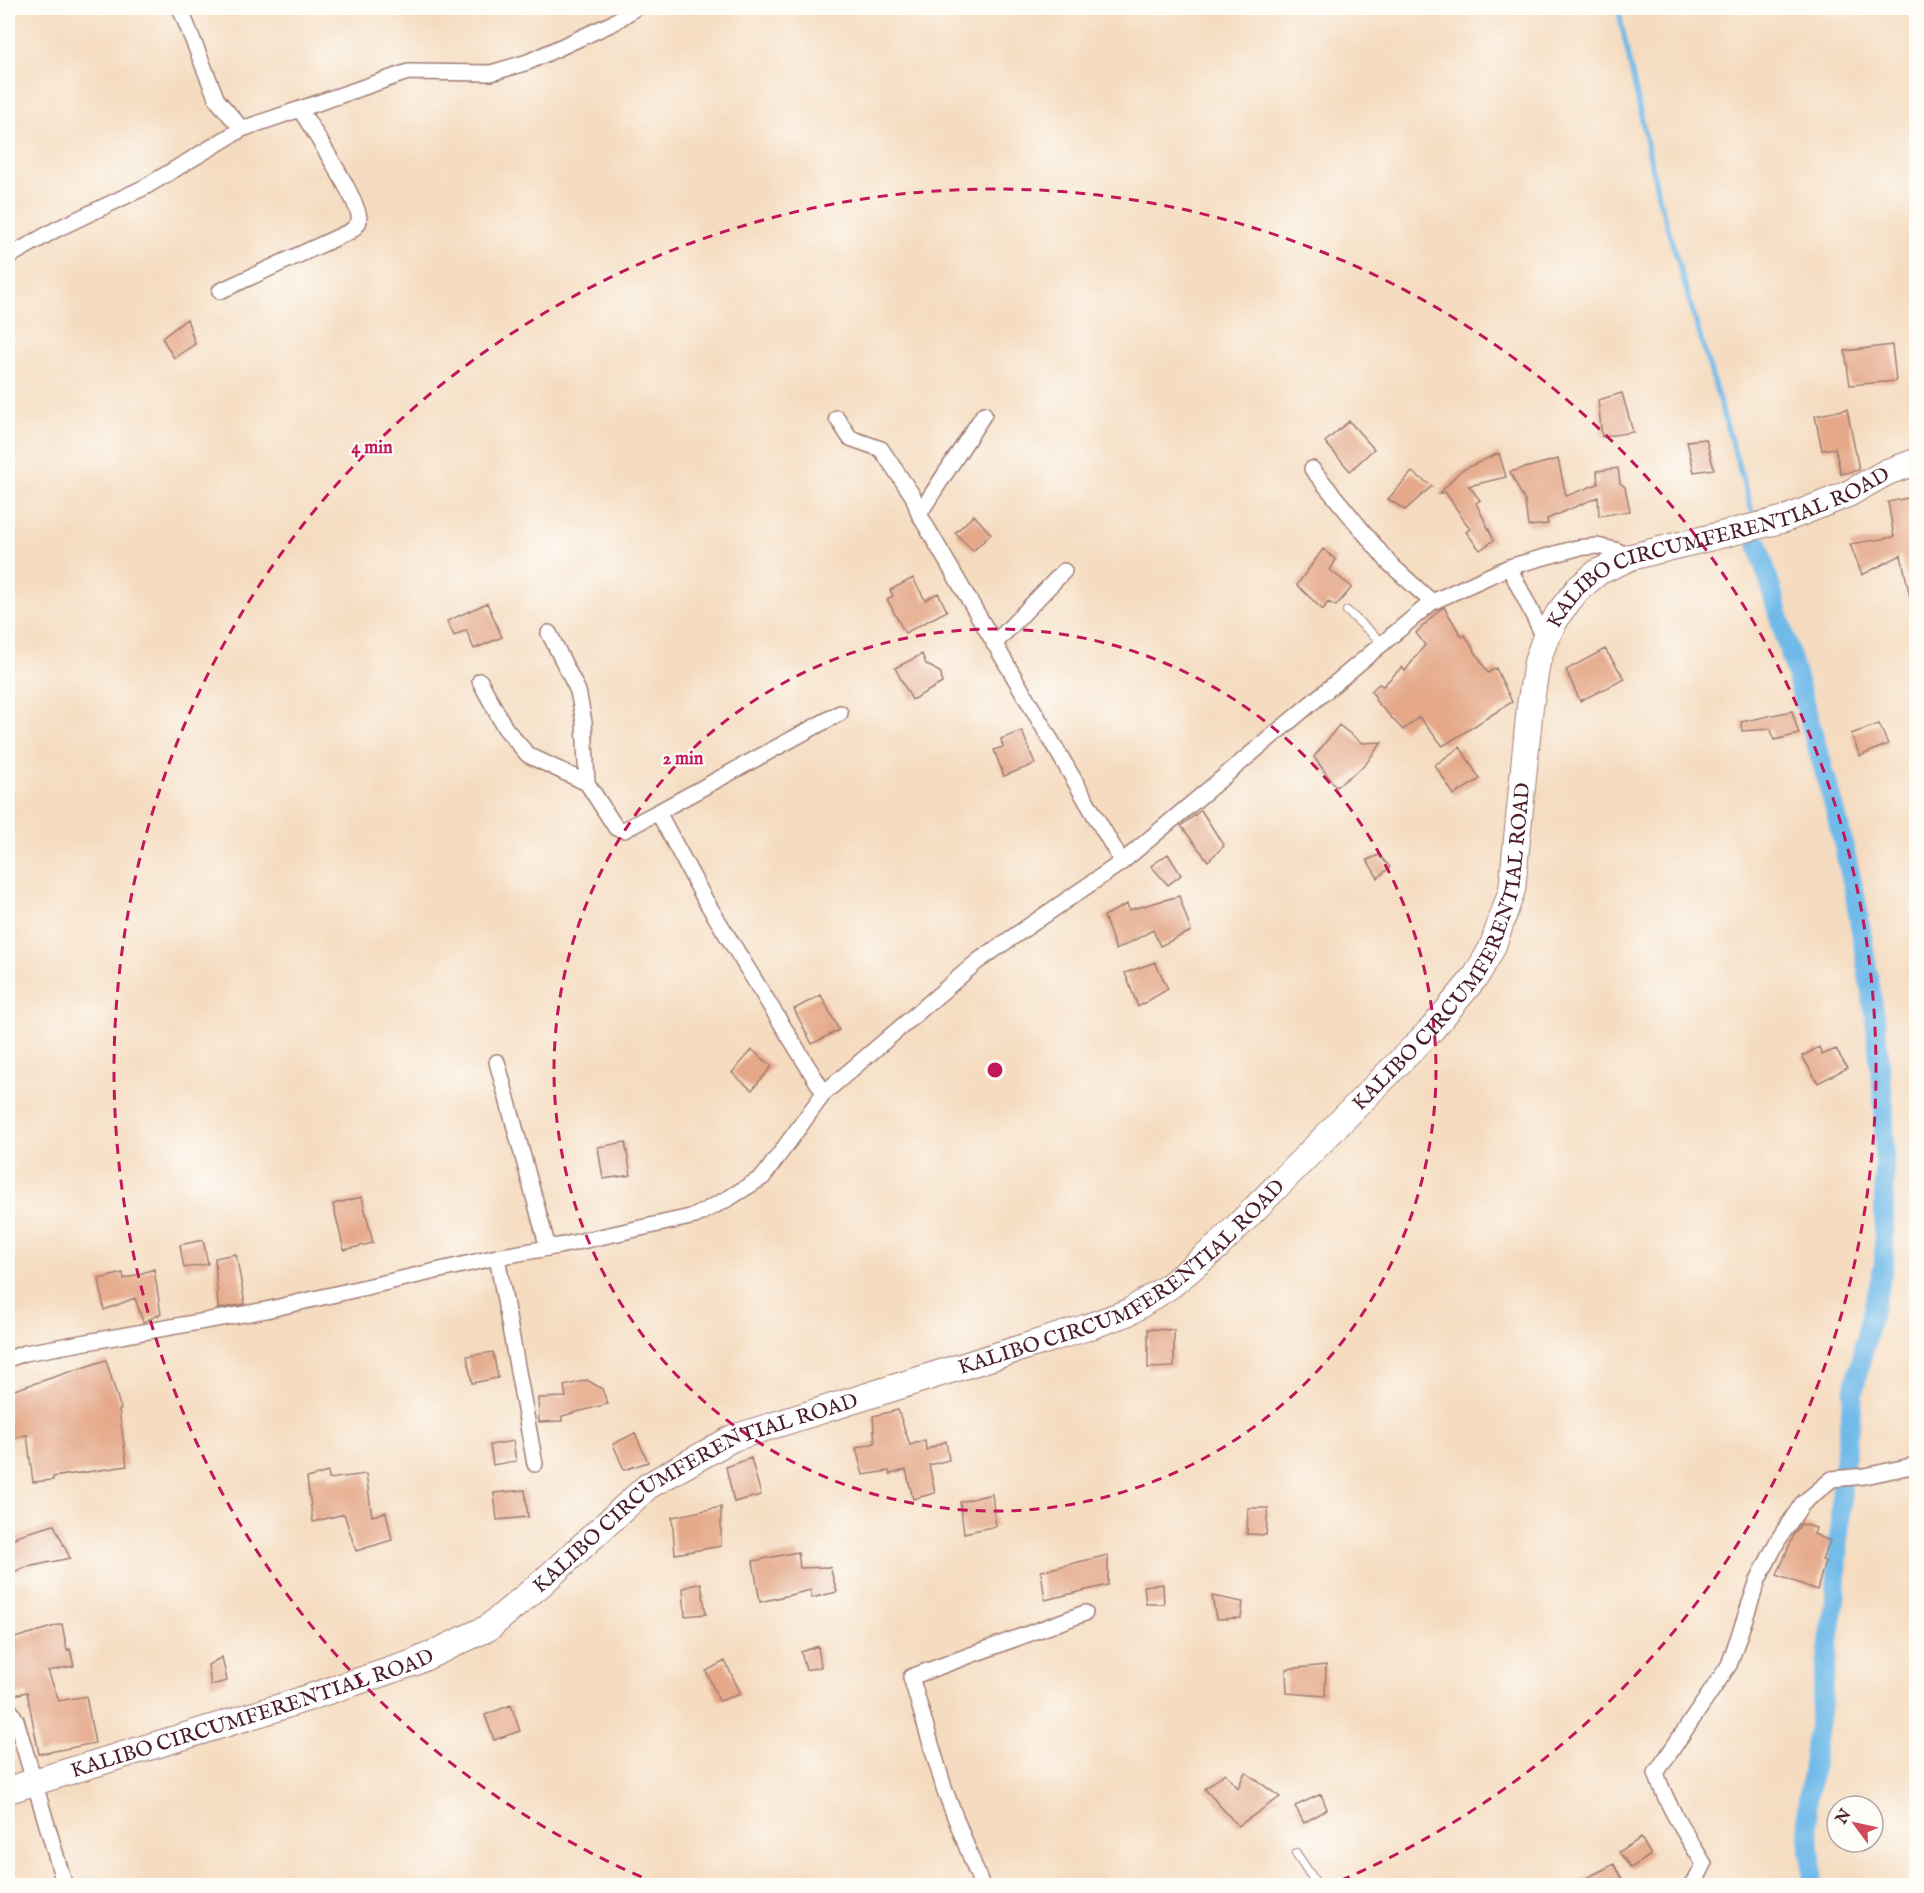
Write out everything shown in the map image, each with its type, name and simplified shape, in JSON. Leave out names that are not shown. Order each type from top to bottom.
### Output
[{"type":"main road","name":"KALIBO CIRCUMFERENTIAL ROAD","points":[[8,1790],[277,1708],[413,1663],[488,1628],[542,1583],[648,1486],[733,1438],[1085,1328],[1129,1312],[1171,1285],[1218,1246],[1314,1152],[1432,1029],[1476,976],[1492,948],[1512,890],[1530,706],[1537,662],[1545,639],[1559,613],[1578,589],[1598,572],[1631,557],[1785,519],[1848,494],[1887,472],[1917,462]]},
{"type":"street","points":[[180,8],[217,100],[242,129]]},
{"type":"street","points":[[8,257],[55,230],[145,187],[242,129],[408,72],[491,73],[528,62],[613,23],[635,8]]},
{"type":"street","points":[[220,291],[351,231],[358,223],[360,217],[350,194],[300,109]]},
{"type":"street","points":[[919,514],[984,414]]},
{"type":"street","points":[[837,418],[850,438],[880,449],[913,496],[919,514],[1122,862]]},
{"type":"street","points":[[1312,469],[1389,563],[1432,602]]},
{"type":"street","points":[[8,1359],[25,1353],[266,1310],[497,1257],[695,1216],[763,1177],[824,1093],[978,961],[1122,862],[1432,602],[1509,567],[1577,548],[1597,546],[1631,557]]},
{"type":"street","points":[[1509,567],[1545,639]]},
{"type":"street","points":[[994,644],[1064,571]]},
{"type":"street","points":[[549,633],[578,691],[584,722],[587,783],[616,828],[624,830],[840,714]]},
{"type":"street","points":[[480,681],[505,728],[528,755],[587,783]]},
{"type":"street","points":[[658,812],[704,898],[824,1093]]},
{"type":"street","points":[[497,1062],[548,1248]]},
{"type":"street","points":[[497,1257],[535,1464]]},
{"type":"street","points":[[1690,1886],[1704,1864],[1672,1814],[1656,1773],[1729,1665],[1758,1580],[1778,1540],[1802,1504],[1832,1479],[1865,1476],[1917,1465]]},
{"type":"street","points":[[982,1886],[945,1791],[910,1677],[1085,1613]]},
{"type":"street","points":[[8,1707],[16,1720],[65,1886]]},
{"type":"lane","points":[[1347,611],[1384,644]]},
{"type":"lane","points":[[1296,1853],[1318,1886]]},
{"type":"building","points":[[187,319],[195,344],[174,358],[162,338]]},
{"type":"building","points":[[1892,345],[1896,381],[1850,385],[1845,351]]},
{"type":"building","points":[[1622,393],[1633,432],[1602,437],[1598,400]]},
{"type":"building","points":[[1847,409],[1859,470],[1841,474],[1835,448],[1822,450],[1815,416]]},
{"type":"building","points":[[1349,421],[1374,449],[1350,471],[1325,442]]},
{"type":"building","points":[[1706,439],[1714,469],[1694,472],[1687,441]]},
{"type":"building","points":[[1499,453],[1506,477],[1469,486],[1480,500],[1476,503],[1494,540],[1480,550],[1466,532],[1470,529],[1445,492],[1439,494],[1460,471]]},
{"type":"building","points":[[1558,459],[1566,496],[1598,484],[1597,471],[1618,468],[1620,483],[1625,487],[1630,511],[1599,516],[1598,497],[1547,519],[1548,524],[1528,526],[1525,502],[1510,472]]},
{"type":"building","points":[[1412,472],[1432,486],[1405,510],[1388,499]]},
{"type":"building","points":[[1917,496],[1917,596],[1910,597],[1901,555],[1862,575],[1850,544],[1894,537],[1888,502]]},
{"type":"building","points":[[974,515],[991,534],[973,551],[955,533]]},
{"type":"building","points":[[1323,549],[1336,560],[1330,570],[1352,587],[1336,606],[1328,602],[1323,610],[1297,585]]},
{"type":"building","points":[[913,578],[925,600],[938,593],[947,611],[905,633],[887,599],[893,596],[890,590]]},
{"type":"building","points":[[487,603],[502,637],[474,649],[466,630],[454,636],[447,621]]},
{"type":"building","points":[[1444,607],[1462,637],[1465,635],[1488,673],[1496,668],[1512,702],[1443,746],[1419,717],[1403,730],[1375,700],[1371,691],[1379,684],[1383,686],[1402,667],[1405,671],[1425,645],[1416,633]]},
{"type":"building","points":[[1605,649],[1625,679],[1580,701],[1566,670]]},
{"type":"building","points":[[922,654],[926,664],[941,673],[942,683],[912,700],[895,668]]},
{"type":"building","points":[[1792,711],[1799,734],[1774,740],[1771,729],[1742,731],[1741,722]]},
{"type":"building","points":[[1879,724],[1888,744],[1860,756],[1851,734]]},
{"type":"building","points":[[1339,725],[1362,743],[1382,742],[1365,765],[1336,787],[1314,757]]},
{"type":"building","points":[[1022,731],[1035,764],[1004,776],[994,750],[1003,747],[1001,739]]},
{"type":"building","points":[[1460,747],[1480,779],[1454,795],[1435,765]]},
{"type":"building","points":[[1201,810],[1224,846],[1208,861],[1181,826]]},
{"type":"building","points":[[1168,854],[1181,875],[1168,885],[1151,866]]},
{"type":"building","points":[[1379,855],[1390,867],[1378,878],[1367,860]]},
{"type":"building","points":[[1179,896],[1191,931],[1160,946],[1153,930],[1116,950],[1104,916],[1127,904],[1129,910]]},
{"type":"building","points":[[1155,962],[1168,989],[1138,1007],[1125,973]]},
{"type":"building","points":[[821,995],[839,1030],[812,1044],[794,1009]]},
{"type":"building","points":[[1819,1047],[1822,1055],[1836,1049],[1847,1068],[1818,1083],[1802,1056]]},
{"type":"building","points":[[752,1050],[772,1066],[752,1090],[732,1073]]},
{"type":"building","points":[[625,1142],[631,1175],[603,1179],[598,1147]]},
{"type":"building","points":[[362,1197],[373,1243],[344,1250],[333,1204]]},
{"type":"building","points":[[203,1240],[208,1264],[184,1268],[180,1245]]},
{"type":"building","points":[[236,1254],[245,1304],[218,1309],[215,1258]]},
{"type":"building","points":[[154,1269],[161,1314],[143,1322],[135,1298],[104,1310],[99,1279],[123,1273],[124,1279]]},
{"type":"building","points":[[1148,1329],[1174,1330],[1174,1367],[1148,1368]]},
{"type":"building","points":[[493,1352],[498,1378],[472,1383],[467,1356]]},
{"type":"building","points":[[106,1360],[121,1409],[119,1410],[127,1466],[33,1482],[27,1435],[8,1439],[8,1392]]},
{"type":"building","points":[[587,1380],[602,1389],[608,1404],[562,1416],[562,1421],[539,1422],[538,1398],[566,1397],[564,1386]]},
{"type":"building","points":[[898,1410],[910,1445],[925,1440],[926,1450],[946,1441],[949,1460],[929,1465],[935,1493],[913,1499],[906,1470],[890,1474],[889,1471],[863,1475],[856,1448],[875,1443],[873,1416]]},
{"type":"building","points":[[635,1433],[648,1462],[624,1470],[613,1444]]},
{"type":"building","points":[[513,1441],[516,1461],[493,1465],[490,1445]]},
{"type":"building","points":[[751,1458],[761,1495],[734,1502],[726,1467]]},
{"type":"building","points":[[328,1472],[329,1479],[366,1474],[372,1516],[386,1512],[392,1540],[356,1551],[344,1514],[313,1522],[307,1478]]},
{"type":"building","points":[[525,1490],[528,1517],[497,1520],[494,1493]]},
{"type":"building","points":[[992,1494],[996,1526],[964,1533],[960,1502]]},
{"type":"building","points":[[721,1507],[721,1546],[675,1554],[672,1517]]},
{"type":"building","points":[[1248,1508],[1268,1508],[1266,1535],[1247,1534]]},
{"type":"building","points":[[1801,1524],[1816,1528],[1814,1534],[1830,1541],[1822,1560],[1825,1561],[1817,1590],[1777,1575],[1794,1534]]},
{"type":"building","points":[[54,1525],[70,1558],[23,1568],[8,1575],[8,1541],[17,1538],[16,1536]]},
{"type":"building","points":[[798,1552],[800,1568],[830,1567],[837,1592],[811,1598],[811,1590],[760,1602],[753,1561]]},
{"type":"building","points":[[1108,1555],[1108,1585],[1045,1600],[1041,1571]]},
{"type":"building","points":[[701,1583],[706,1614],[685,1616],[683,1588]]},
{"type":"building","points":[[1163,1584],[1164,1604],[1146,1604],[1144,1586]]},
{"type":"building","points":[[1212,1596],[1243,1602],[1241,1618],[1216,1619]]},
{"type":"building","points":[[62,1624],[67,1650],[70,1649],[74,1666],[48,1671],[59,1701],[86,1696],[95,1743],[39,1754],[27,1692],[15,1695],[8,1663],[8,1640]]},
{"type":"building","points":[[818,1646],[821,1667],[806,1670],[801,1652]]},
{"type":"building","points":[[222,1657],[227,1681],[211,1685],[208,1665]]},
{"type":"building","points":[[725,1661],[741,1694],[719,1701],[706,1671]]},
{"type":"building","points":[[1326,1665],[1325,1696],[1287,1693],[1286,1669]]},
{"type":"building","points":[[511,1705],[520,1731],[494,1740],[485,1715]]},
{"type":"building","points":[[1245,1772],[1280,1797],[1238,1826],[1205,1789],[1225,1773],[1238,1788]]},
{"type":"building","points":[[1321,1794],[1327,1809],[1304,1823],[1295,1806]]},
{"type":"building","points":[[1641,1838],[1651,1855],[1631,1868],[1619,1852]]},
{"type":"building","points":[[1614,1864],[1626,1886],[1571,1886]]},
{"type":"waterway","points":[[1618,8],[1658,195],[1752,511]]},
{"type":"waterway","points":[[1758,544],[1835,809],[1855,895],[1875,1017],[1884,1111],[1884,1264],[1854,1388],[1843,1469]]},
{"type":"waterway","points":[[1813,1886],[1807,1808],[1836,1592],[1842,1483]]}]
